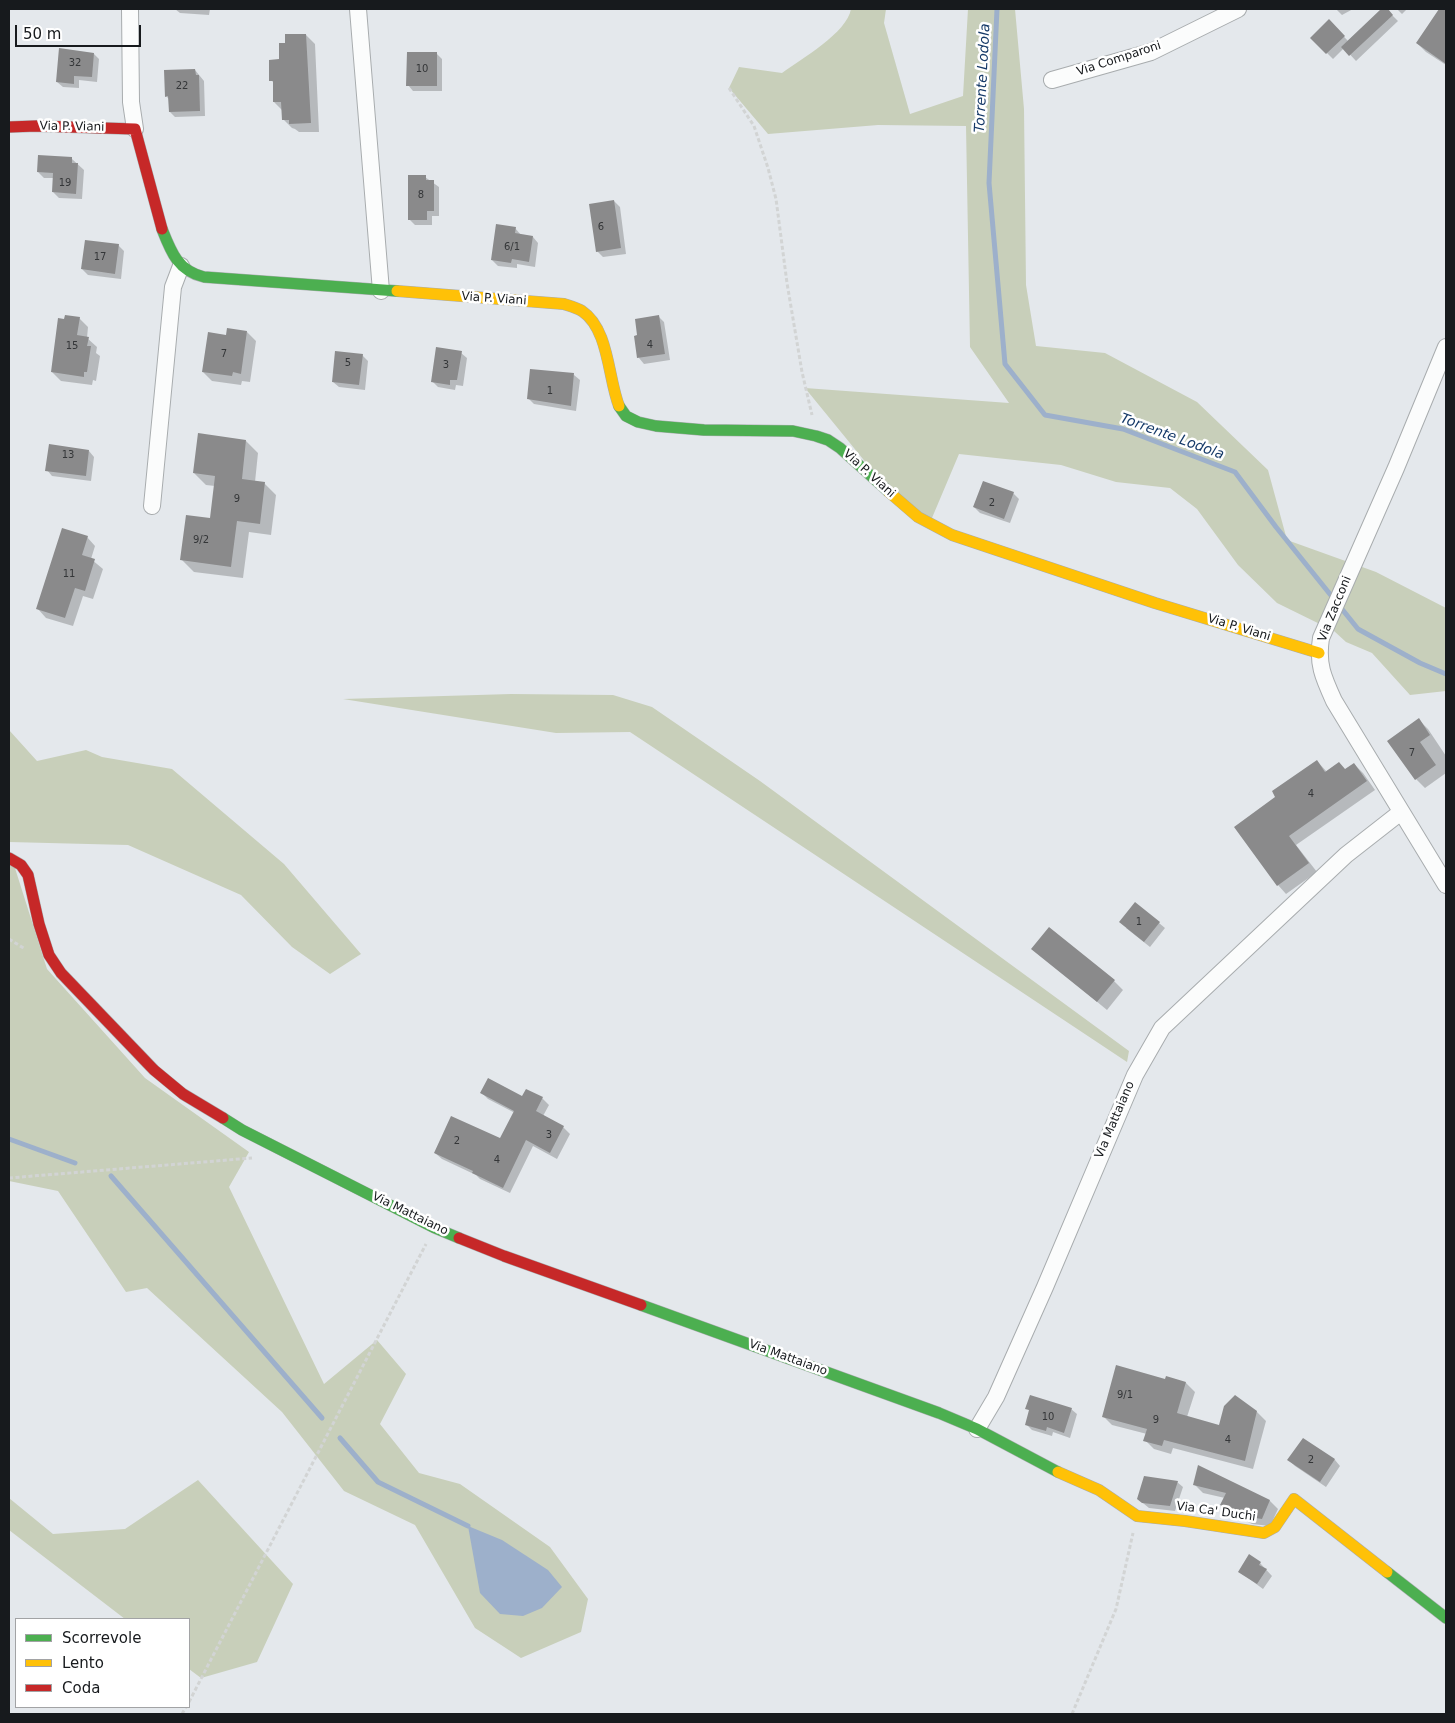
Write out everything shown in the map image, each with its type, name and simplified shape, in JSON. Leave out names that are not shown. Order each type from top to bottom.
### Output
[{"type":"street","points":[[130,9],[131,102],[135,129],[162,230],[170,249],[181,266],[173,287],[152,506]]},
{"type":"street","points":[[358,9],[381,291]]},
{"type":"street","name":"Via Comparoni","points":[[1052,80],[1150,52],[1238,9]]},
{"type":"street","name":"Via P. Viani","points":[[9,128],[36,126],[135,129]]},
{"type":"street","name":"Via P. Viani","points":[[181,266],[192,274],[204,277],[564,304],[582,310],[591,318],[598,330],[604,348],[616,398],[625,416],[634,422],[667,429],[793,431],[820,436],[839,446],[912,513],[929,525],[952,535],[1155,602],[1320,645]]},
{"type":"street","name":"Via Zacconi","points":[[1446,347],[1396,468],[1345,582],[1320,645],[1322,676],[1334,701],[1446,886]]},
{"type":"street","name":"Via Mattaiano","points":[[9,858],[21,865],[28,875],[39,924],[49,955],[61,973],[154,1070],[183,1094],[242,1130],[435,1228],[504,1256],[939,1413],[977,1429],[996,1397],[1045,1287],[1134,1075],[1162,1028],[1346,855],[1401,812]]},
{"type":"street","points":[[977,1429],[1048,1467],[1099,1490],[1137,1516]]},
{"type":"street","name":"Via Ca' Duchi","points":[[1137,1516],[1186,1521],[1264,1533],[1275,1527],[1294,1499],[1446,1618]]},
{"type":"path","points":[[729,88],[754,126],[770,176],[780,224],[787,283],[803,380],[808,404],[820,436]]},
{"type":"path","points":[[9,1178],[254,1158]]},
{"type":"path","points":[[190,1700],[435,1228]]},
{"type":"path","points":[[1072,1714],[1116,1608],[1137,1516]]},
{"type":"green space","points":[[851,9],[886,9],[884,23],[910,114],[963,96],[968,9],[1015,9],[1024,109],[1026,285],[1036,346],[1105,353],[1197,402],[1268,470],[1287,540],[1376,572],[1446,608],[1446,691],[1410,695],[1372,653],[1346,642],[1334,631],[1277,603],[1238,565],[1197,509],[1170,488],[1116,482],[1061,465],[959,454],[929,525],[894,497],[805,388],[1009,403],[970,347],[966,126],[878,125],[768,134],[729,88],[739,67],[782,73],[832,36],[848,18]]},
{"type":"green space","points":[[511,694],[613,695],[652,707],[760,781],[1129,1051],[1127,1062],[630,732],[556,733],[343,699]]},
{"type":"green space","points":[[9,730],[37,761],[86,750],[102,757],[172,769],[284,864],[361,954],[330,974],[292,947],[241,895],[128,845],[9,842]]},
{"type":"green space","points":[[9,863],[14,865],[47,969],[145,1078],[249,1152],[229,1187],[324,1384],[377,1340],[406,1374],[380,1424],[419,1473],[460,1484],[550,1547],[588,1599],[581,1632],[521,1658],[475,1628],[415,1525],[344,1491],[282,1412],[147,1288],[126,1292],[58,1191],[9,1181]]},
{"type":"green space","points":[[198,1480],[293,1584],[257,1662],[201,1678],[190,1670],[190,1618],[124,1618],[9,1530],[9,1498],[53,1534],[125,1529]]},
{"type":"water","points":[[468,1526],[502,1540],[548,1570],[562,1587],[542,1608],[523,1616],[500,1614],[480,1593]]},
{"type":"building","points":[[1381,9],[1388,9],[1393,15],[1349,56],[1341,47]]},
{"type":"building","points":[[1439,9],[1446,9],[1446,64],[1416,43]]},
{"type":"building","points":[[1329,19],[1345,36],[1326,54],[1310,38]]},
{"type":"building","points":[[285,34],[306,34],[311,123],[289,124],[289,120],[282,120],[281,102],[273,102],[273,81],[269,81],[269,60],[279,59],[279,43],[285,43]]},
{"type":"building","points":[[59,48],[94,53],[92,77],[74,76],[74,84],[56,82]]},
{"type":"building","points":[[407,52],[437,52],[437,86],[406,86]]},
{"type":"building","points":[[195,69],[196,75],[199,75],[200,111],[169,112],[168,96],[165,97],[164,70]]},
{"type":"building","points":[[38,155],[72,157],[72,163],[78,163],[76,194],[52,192],[53,173],[37,172]]},
{"type":"building","points":[[408,175],[426,175],[426,180],[434,180],[434,211],[427,211],[427,220],[408,220]]},
{"type":"building","points":[[614,200],[621,248],[596,252],[589,204]]},
{"type":"building","points":[[496,224],[516,227],[515,233],[533,236],[529,262],[512,259],[511,263],[491,260]]},
{"type":"building","points":[[85,240],[119,244],[115,274],[81,269]]},
{"type":"building","points":[[65,315],[80,317],[77,335],[89,337],[87,346],[91,346],[87,372],[84,372],[84,377],[51,372],[58,318],[64,319]]},
{"type":"building","points":[[659,315],[665,354],[637,358],[634,336],[637,335],[635,319]]},
{"type":"building","points":[[227,328],[247,331],[241,374],[233,372],[232,376],[202,372],[208,332],[226,335]]},
{"type":"building","points":[[436,347],[462,351],[457,380],[450,380],[450,385],[431,382]]},
{"type":"building","points":[[335,351],[363,354],[359,385],[332,382]]},
{"type":"building","points":[[530,369],[574,373],[571,406],[527,399]]},
{"type":"building","points":[[198,433],[246,440],[242,479],[265,482],[260,524],[237,521],[231,567],[180,560],[186,515],[210,518],[215,476],[193,473]]},
{"type":"building","points":[[49,444],[89,450],[86,476],[45,471]]},
{"type":"building","points":[[983,481],[1014,492],[1004,519],[973,507]]},
{"type":"building","points":[[62,528],[88,536],[82,555],[95,559],[85,591],[75,588],[65,618],[36,609]]},
{"type":"building","points":[[1419,718],[1430,735],[1420,742],[1436,765],[1415,780],[1387,741]]},
{"type":"building","points":[[1317,760],[1325,772],[1339,762],[1345,769],[1354,763],[1367,781],[1289,836],[1309,863],[1277,886],[1234,827],[1275,797],[1272,791]]},
{"type":"building","points":[[1135,902],[1160,922],[1144,942],[1119,922]]},
{"type":"building","points":[[1049,927],[1115,980],[1097,1002],[1031,949]]},
{"type":"building","points":[[488,1078],[522,1096],[526,1089],[543,1097],[536,1111],[564,1126],[550,1153],[526,1140],[503,1188],[472,1173],[473,1171],[434,1153],[451,1116],[500,1138],[514,1111],[480,1093]]},
{"type":"building","points":[[1116,1365],[1165,1379],[1166,1376],[1186,1382],[1177,1413],[1219,1425],[1224,1406],[1235,1395],[1257,1411],[1245,1461],[1164,1440],[1162,1446],[1143,1441],[1147,1429],[1102,1417]]},
{"type":"building","points":[[1030,1395],[1072,1408],[1064,1433],[1047,1427],[1046,1431],[1025,1425],[1029,1410],[1025,1409]]},
{"type":"building","points":[[1303,1438],[1335,1459],[1320,1482],[1287,1460]]},
{"type":"building","points":[[1198,1465],[1270,1500],[1262,1519],[1243,1516],[1220,1505],[1226,1493],[1193,1485]]},
{"type":"building","points":[[1144,1476],[1178,1481],[1170,1506],[1142,1503],[1137,1499]]},
{"type":"building","points":[[1249,1554],[1261,1562],[1259,1565],[1267,1569],[1257,1584],[1238,1572]]},
{"type":"waterway","name":"Torrente Lodola","points":[[997,9],[989,183],[1005,364],[1045,415],[1123,429],[1235,472],[1276,527],[1358,629],[1420,663],[1446,674]]},
{"type":"waterway","points":[[9,1139],[75,1163]]},
{"type":"waterway","points":[[111,1176],[322,1418]]},
{"type":"waterway","points":[[340,1438],[378,1482],[468,1526]]},
{"type":"traffic: fast","points":[[162,229],[172,253],[182,265],[195,274],[204,277],[397,291]]},
{"type":"traffic: fast","points":[[619,406],[626,416],[638,422],[656,426],[704,430],[793,431],[816,436],[828,440],[840,448],[889,492]]},
{"type":"traffic: fast","points":[[223,1118],[242,1130],[435,1228],[459,1238]]},
{"type":"traffic: fast","points":[[641,1305],[939,1413],[977,1429],[1058,1472]]},
{"type":"traffic: fast","points":[[1387,1572],[1446,1618]]},
{"type":"traffic: slow","points":[[397,291],[564,304],[582,311],[598,329],[619,406]]},
{"type":"traffic: slow","points":[[889,492],[918,517],[952,535],[1155,603],[1319,653]]},
{"type":"traffic: slow","points":[[1058,1472],[1099,1490],[1137,1516],[1264,1533],[1275,1527],[1294,1499],[1387,1572]]},
{"type":"traffic: jam","points":[[9,127],[135,129],[162,229]]},
{"type":"traffic: jam","points":[[9,858],[21,865],[28,875],[39,924],[49,955],[61,973],[154,1070],[183,1094],[223,1118]]},
{"type":"traffic: jam","points":[[459,1238],[641,1305]]}]
